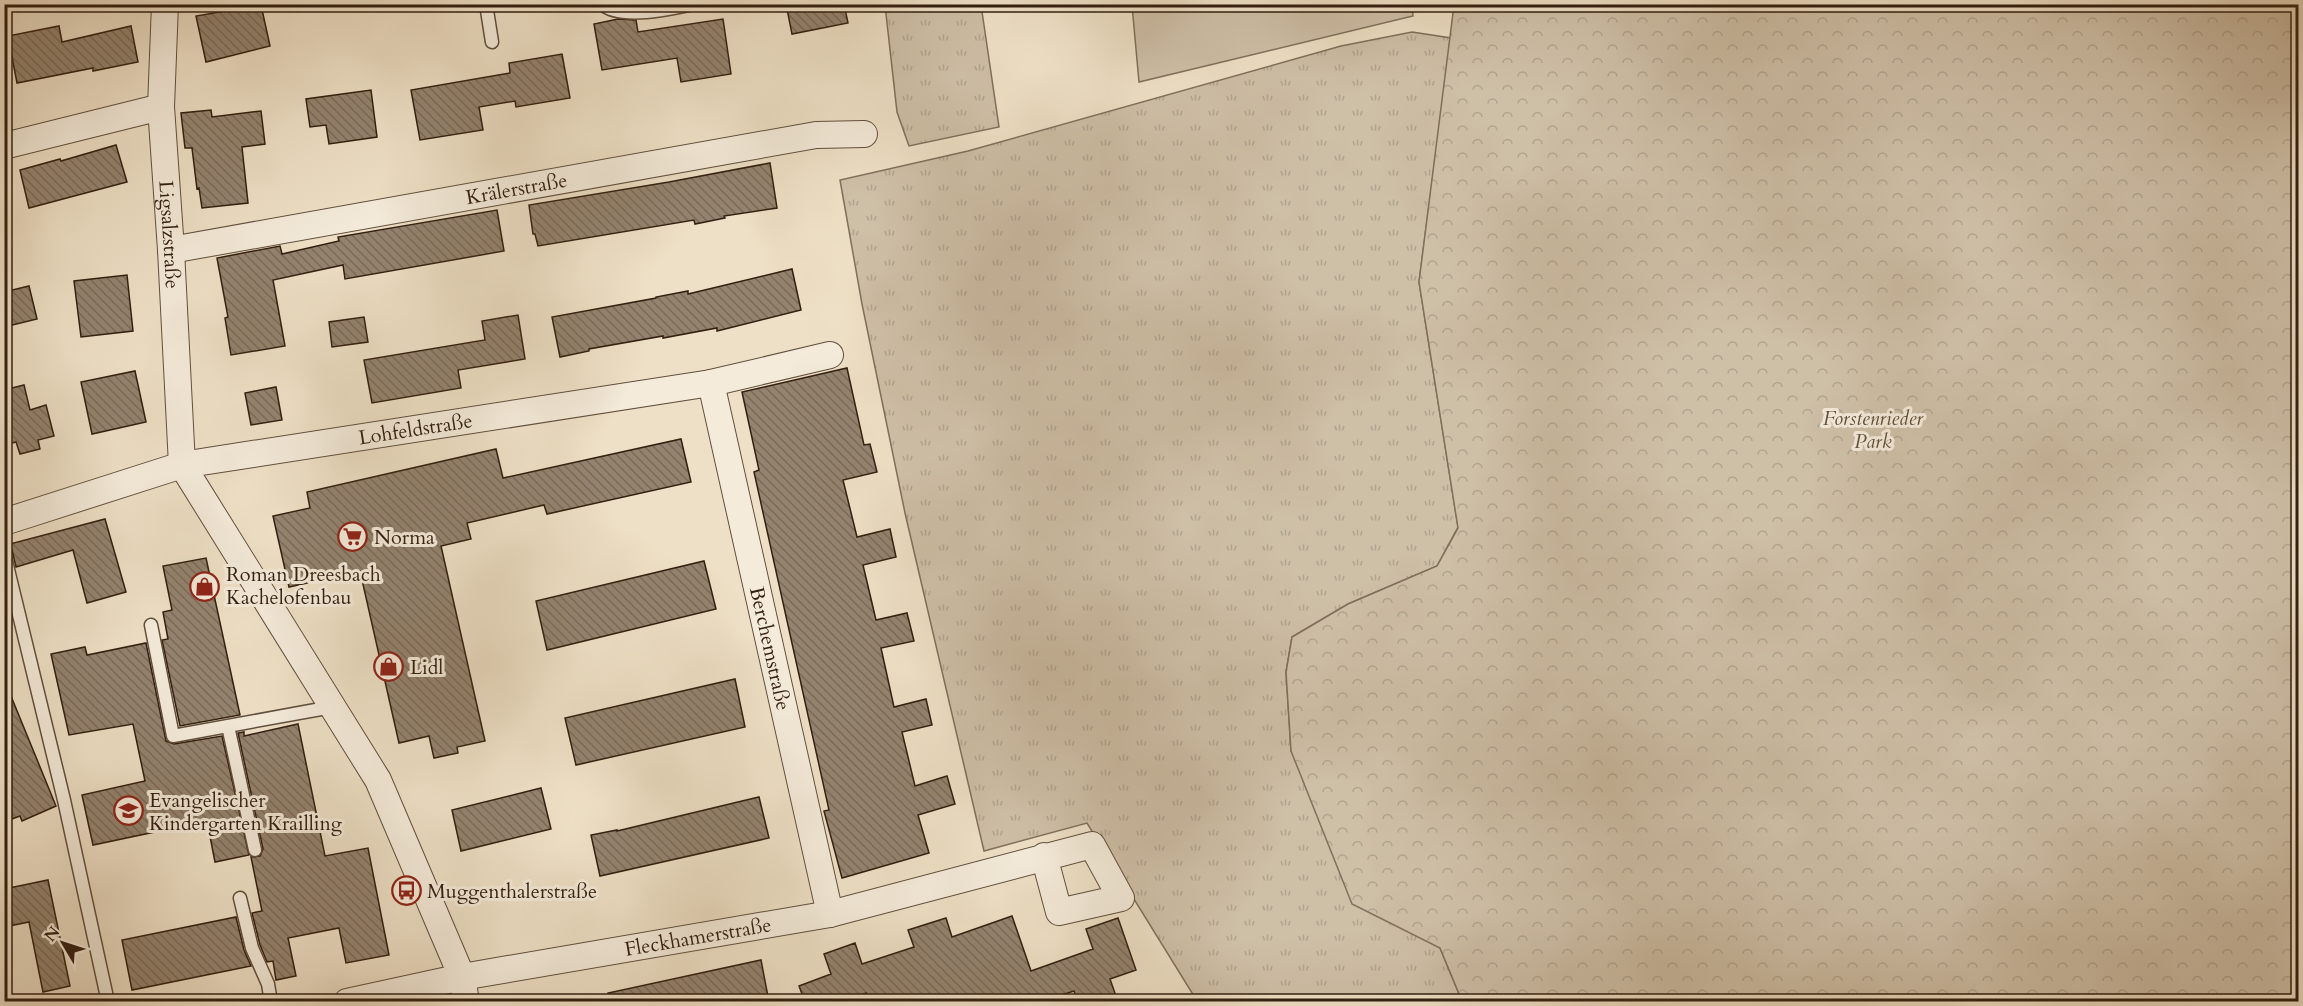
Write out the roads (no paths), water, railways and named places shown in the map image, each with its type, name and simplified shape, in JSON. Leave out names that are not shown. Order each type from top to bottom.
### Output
[{"type":"street","name":"Ligsalzstraße","points":[[165,4],[161,107],[182,465]]},
{"type":"street","points":[[4,146],[161,107]]},
{"type":"street","name":"Krälerstraße","points":[[171,250],[816,135],[864,134]]},
{"type":"street","name":"Lohfeldstraße","points":[[4,522],[182,465],[711,383],[830,355]]},
{"type":"street","name":"Berchemstraße","points":[[711,383],[830,914]]},
{"type":"street","points":[[182,465],[378,780],[464,989]]},
{"type":"street","name":"Fleckhamerstraße","points":[[347,1002],[464,989],[830,914],[982,875],[1044,856]]},
{"type":"lane","points":[[486,4],[492,42]]},
{"type":"lane","points":[[602,4],[608,10],[660,11],[693,4]]},
{"type":"lane","points":[[4,553],[64,800],[108,1002]]},
{"type":"lane","points":[[151,625],[173,736],[332,707]]},
{"type":"lane","points":[[228,726],[255,850]]},
{"type":"lane","points":[[240,898],[252,948],[268,984],[271,1002]]},
{"type":"place","name":"Norma","points":[[353,537]]},
{"type":"place","name":"Roman Dreesbach Kachelofenbau","points":[[205,586]]},
{"type":"place","name":"Lidl","points":[[389,667]]},
{"type":"place","name":"Evangelischer Kindergarten Krailling","points":[[128,811]]},
{"type":"place","name":"Muggenthalerstraße","points":[[406,891]]},
{"type":"park label","name":"Forstenrieder Park","points":[[1873,430]]}]
